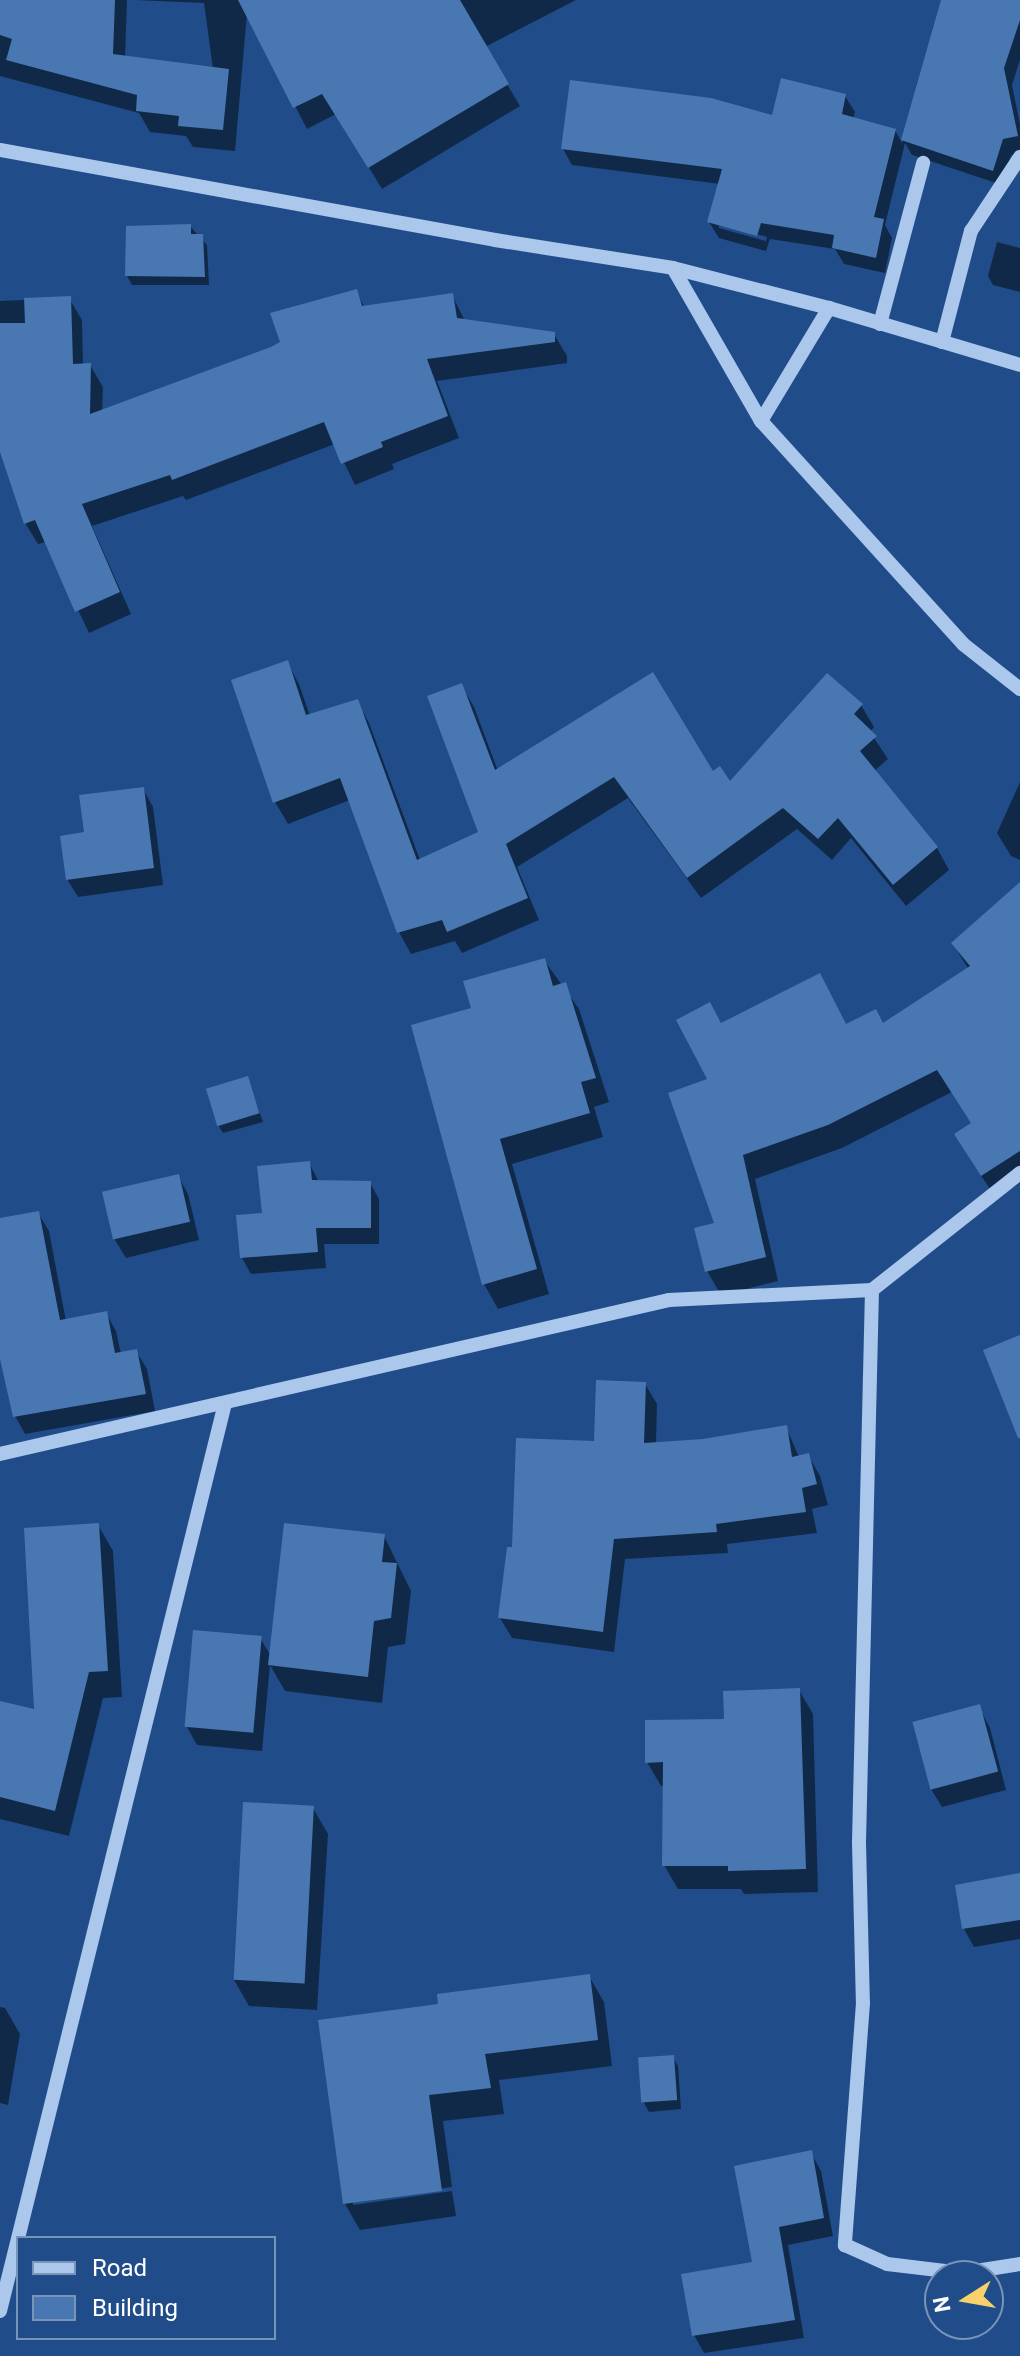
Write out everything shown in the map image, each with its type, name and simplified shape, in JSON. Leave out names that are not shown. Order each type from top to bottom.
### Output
[{"type":"street","points":[[0,150],[495,240],[673,268],[829,308],[1020,365]]},
{"type":"street","points":[[942,342],[971,231],[1020,157]]},
{"type":"street","points":[[880,324],[923,163]]},
{"type":"street","points":[[673,268],[761,421],[963,644],[1020,689]]},
{"type":"street","points":[[761,421],[829,308]]},
{"type":"street","points":[[0,1454],[669,1300],[872,1290],[1020,1173]]},
{"type":"street","points":[[872,1290],[859,1843],[863,2003],[845,2245],[887,2264],[963,2273],[1020,2264]]},
{"type":"street","points":[[19,2236],[225,1403]]},
{"type":"street","points":[[0,2311],[16,2246]]},
{"type":"building","points":[[0,0],[115,0],[113,54],[229,69],[223,130],[178,126],[179,116],[136,111],[137,95],[6,60],[12,39],[0,35]]},
{"type":"building","points":[[238,0],[460,0],[509,84],[368,168],[322,94],[293,108]]},
{"type":"building","points":[[941,0],[1020,0],[1020,20],[1004,68],[1018,136],[1003,139],[993,171],[901,140]]},
{"type":"building","points":[[781,78],[846,94],[842,114],[896,129],[874,217],[884,219],[876,258],[832,248],[834,235],[761,223],[757,236],[707,222],[722,169],[561,149],[570,80],[711,98],[772,115]]},
{"type":"building","points":[[191,224],[191,234],[203,234],[205,277],[125,276],[126,226]]},
{"type":"building","points":[[357,289],[362,306],[453,293],[457,318],[555,332],[555,342],[427,359],[448,416],[381,442],[383,447],[341,464],[324,422],[172,480],[170,475],[82,504],[120,592],[75,612],[35,520],[24,524],[0,452],[0,323],[25,323],[24,298],[71,296],[73,364],[91,363],[90,414],[271,347],[280,342],[270,313]]},
{"type":"building","points":[[288,660],[306,715],[358,699],[417,860],[478,832],[427,696],[462,683],[495,770],[653,672],[713,771],[720,766],[730,781],[827,673],[863,704],[854,714],[877,736],[860,751],[938,847],[893,885],[838,818],[818,839],[783,808],[687,878],[614,777],[506,844],[528,898],[447,932],[442,920],[397,933],[340,778],[273,803],[231,680]]},
{"type":"building","points":[[144,787],[154,868],[66,880],[60,836],[84,832],[79,795]]},
{"type":"building","points":[[1020,882],[1020,1151],[981,1176],[954,1134],[971,1123],[937,1070],[828,1125],[743,1155],[766,1257],[705,1272],[694,1228],[714,1223],[668,1093],[707,1079],[676,1020],[710,1002],[721,1023],[820,973],[846,1024],[876,1009],[883,1023],[970,966],[951,943]]},
{"type":"building","points":[[545,958],[553,986],[566,982],[596,1078],[581,1082],[590,1113],[500,1139],[537,1269],[482,1285],[411,1025],[471,1008],[463,981]]},
{"type":"building","points":[[248,1076],[259,1113],[217,1126],[206,1089]]},
{"type":"building","points":[[310,1161],[312,1180],[371,1181],[371,1228],[316,1228],[318,1252],[240,1258],[236,1215],[262,1213],[257,1166]]},
{"type":"building","points":[[179,1174],[190,1222],[113,1240],[102,1192]]},
{"type":"building","points":[[39,1211],[60,1320],[107,1311],[115,1353],[137,1349],[146,1394],[13,1417],[0,1359],[0,1218]]},
{"type":"building","points":[[1020,1335],[1020,1438],[1018,1438],[983,1350]]},
{"type":"building","points":[[596,1380],[646,1382],[644,1443],[703,1439],[787,1425],[792,1457],[809,1453],[817,1484],[802,1488],[806,1512],[716,1524],[717,1532],[614,1539],[603,1632],[498,1618],[507,1547],[512,1547],[516,1438],[594,1441]]},
{"type":"building","points":[[99,1523],[108,1671],[89,1672],[55,1811],[0,1797],[0,1701],[34,1709],[24,1528]]},
{"type":"building","points":[[284,1523],[385,1534],[382,1562],[397,1563],[391,1618],[374,1621],[368,1677],[268,1665]]},
{"type":"building","points":[[193,1630],[262,1636],[253,1733],[185,1727]]},
{"type":"building","points":[[800,1688],[806,1869],[728,1871],[728,1866],[662,1866],[663,1762],[645,1763],[645,1720],[724,1719],[723,1691]]},
{"type":"building","points":[[980,1704],[998,1772],[931,1790],[912,1722]]},
{"type":"building","points":[[243,1802],[314,1806],[305,1983],[234,1980]]},
{"type":"building","points":[[1020,1873],[1020,1920],[962,1929],[955,1885]]},
{"type":"building","points":[[590,1974],[598,2040],[485,2054],[491,2088],[429,2095],[442,2191],[343,2204],[318,2020],[438,2004],[437,1994]]},
{"type":"building","points":[[674,2055],[677,2100],[641,2102],[638,2058]]},
{"type":"building","points":[[812,2150],[824,2218],[779,2227],[795,2320],[692,2336],[681,2274],[752,2262],[734,2166]]}]
